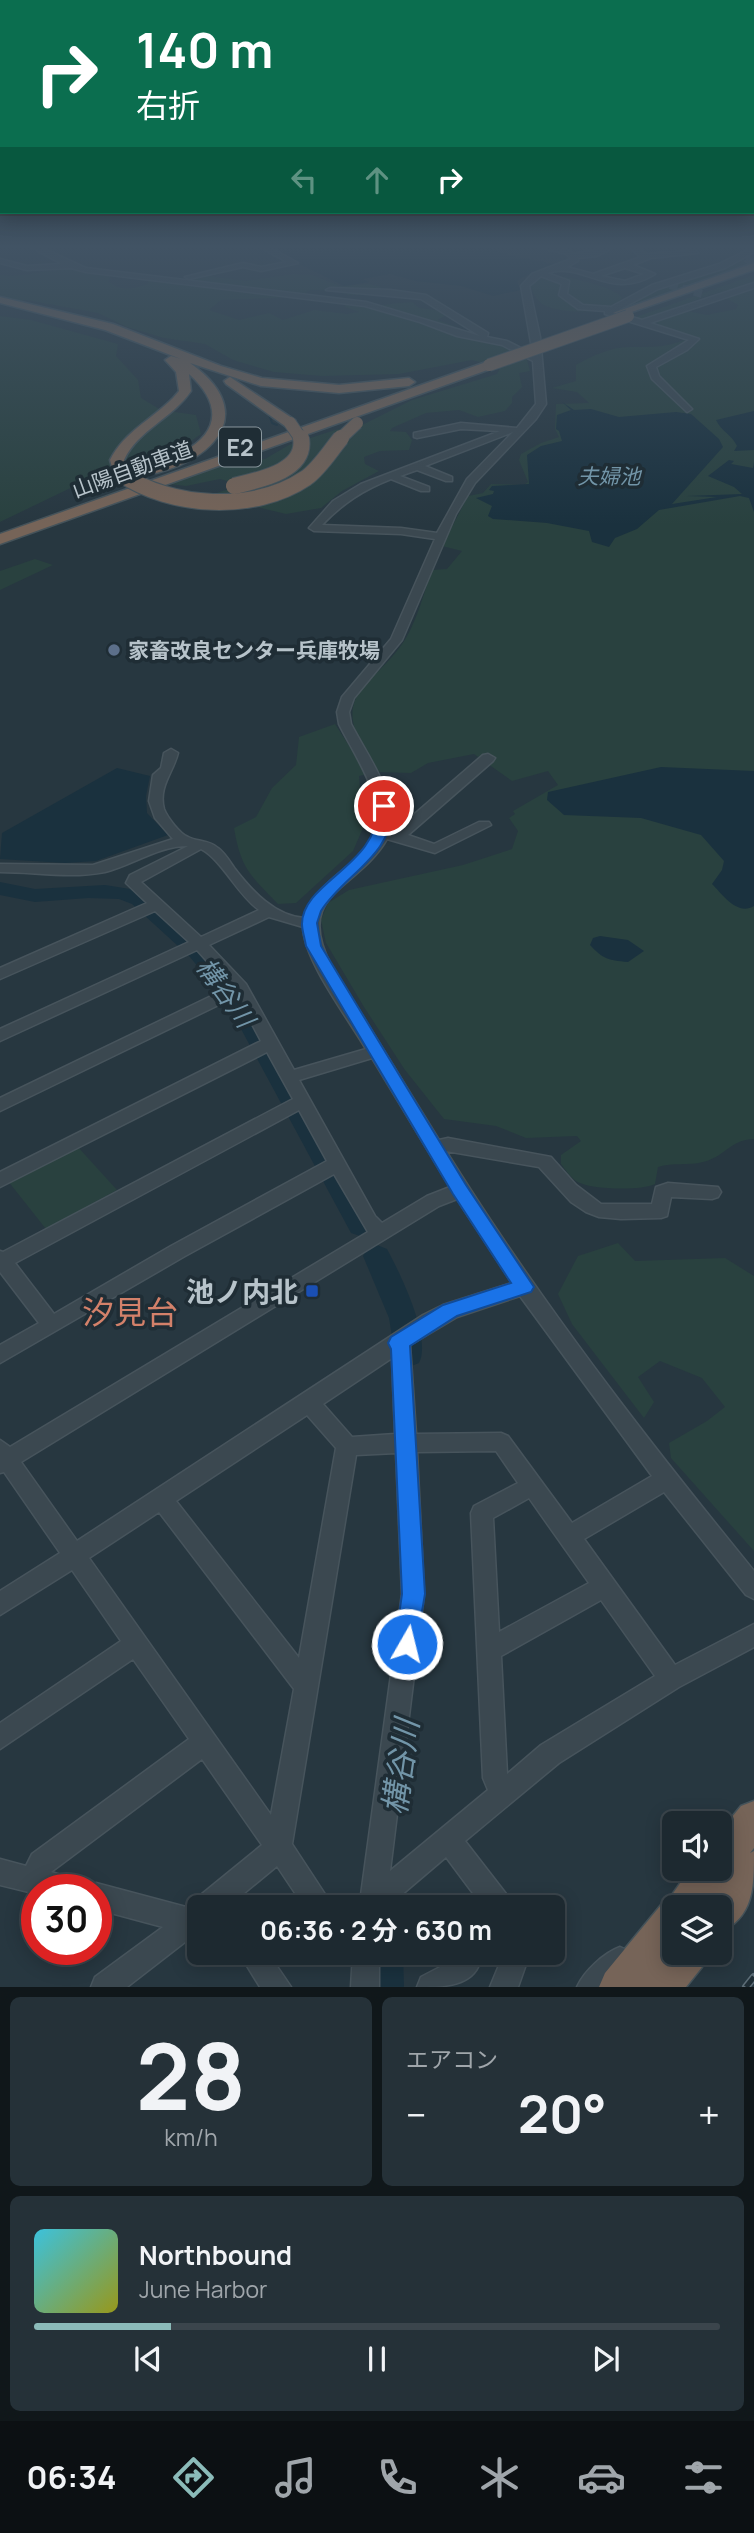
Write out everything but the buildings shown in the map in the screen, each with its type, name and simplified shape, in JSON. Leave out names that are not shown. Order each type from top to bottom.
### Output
[{"type":"highway","points":[[0,531],[176,460],[200,446],[214,433],[219,417],[218,408],[207,384],[184,365],[153,349],[124,339]]},
{"type":"highway","points":[[139,339],[244,378],[317,389],[396,385],[466,368]]},
{"type":"highway","name":"山陽自動車道","points":[[0,539],[454,378],[551,339]]},
{"type":"highway","points":[[153,349],[171,360],[182,371],[185,391],[176,405],[125,445],[117,460],[121,474],[138,487],[180,498],[214,500],[266,494],[304,479],[357,423],[392,403],[454,378]]},
{"type":"highway","points":[[61,517],[222,489],[277,472],[295,461],[304,447],[301,437],[290,423],[225,378],[181,355]]},
{"type":"highway","name":"山陽自動車道","points":[[0,531],[466,368],[485,364]]},
{"type":"highway","points":[[732,1846],[754,1819]]},
{"type":"highway","points":[[732,1898],[754,1870]]},
{"type":"highway","points":[[618,1987],[662,1942]]},
{"type":"highway","points":[[661,1987],[667,1965]]},
{"type":"street","points":[[485,339],[514,346],[537,359]]},
{"type":"street","points":[[536,339],[541,404],[533,417],[517,429],[471,481],[440,537],[396,640],[353,690],[345,705],[345,724],[384,806],[385,821],[382,834],[367,856],[320,899],[310,923],[313,946],[460,1190],[524,1287],[594,1387],[754,1588]]},
{"type":"street","points":[[687,409],[654,377],[651,366],[655,362],[679,354],[695,340],[691,339]]},
{"type":"street","points":[[417,435],[461,426],[517,429]]},
{"type":"street","points":[[440,537],[401,531],[314,528],[348,495],[461,448],[517,429]]},
{"type":"street","points":[[461,448],[488,460]]},
{"type":"street","points":[[419,467],[449,479]]},
{"type":"street","points":[[391,476],[425,489]]},
{"type":"street","points":[[171,753],[167,770],[160,775],[155,806],[181,842]]},
{"type":"street","points":[[398,836],[488,758]]},
{"type":"street","points":[[382,834],[398,836],[435,849],[484,825]]},
{"type":"street","points":[[0,868],[85,871],[108,867],[181,842],[197,843],[215,850],[234,878],[269,911],[289,921],[310,923]]},
{"type":"street","points":[[197,843],[195,848],[167,864],[135,878],[133,884],[150,907],[193,945],[234,991],[265,1045],[289,1076],[297,1103],[331,1166],[380,1233]]},
{"type":"street","points":[[0,974],[150,907]]},
{"type":"street","points":[[0,1036],[269,911]]},
{"type":"street","points":[[0,1105],[234,991]]},
{"type":"street","points":[[0,1180],[265,1045]]},
{"type":"street","points":[[289,1076],[377,1051]]},
{"type":"street","points":[[52,1325],[1,1260],[297,1103]]},
{"type":"street","points":[[434,1147],[448,1144],[545,1163],[566,1188],[579,1195],[589,1207],[602,1211],[661,1211],[662,1192],[712,1192]]},
{"type":"street","points":[[0,1355],[331,1166]]},
{"type":"street","points":[[312,1895],[134,1644],[76,1555],[2,1457],[433,1201],[460,1190]]},
{"type":"street","points":[[0,1604],[405,1338],[450,1311],[524,1287]]},
{"type":"street","points":[[377,1895],[413,1594],[411,1443],[401,1348],[405,1338]]},
{"type":"street","points":[[309,1403],[347,1447]]},
{"type":"street","points":[[347,1447],[501,1442],[671,1679]]},
{"type":"street","points":[[223,1895],[278,1849],[347,1447]]},
{"type":"street","points":[[569,1536],[667,1479]]},
{"type":"street","points":[[504,1793],[495,1778],[482,1513],[532,1486]]},
{"type":"street","points":[[162,1499],[306,1686]]},
{"type":"street","points":[[489,1645],[499,1645],[604,1586]]},
{"type":"street","points":[[382,1895],[550,1754],[671,1679],[754,1635]]},
{"type":"street","points":[[0,1737],[134,1644]]},
{"type":"street","points":[[35,1874],[41,1863],[204,1743]]},
{"type":"street","points":[[449,1839],[491,1895]]},
{"type":"street","points":[[0,1872],[21,1877]]},
{"type":"street","points":[[112,1899],[187,1914]]},
{"type":"street","points":[[105,1987],[187,1925]]},
{"type":"street","points":[[592,1987],[642,1939],[662,1931]]},
{"type":"street","points":[[261,1965],[277,1987]]},
{"type":"street","points":[[504,1987],[512,1965]]},
{"type":"street","points":[[431,1987],[465,1967]]},
{"type":"green space","points":[[0,339],[99,339],[118,344],[116,356],[138,380],[141,398],[161,410],[196,415],[201,434],[173,454],[134,468],[108,470],[0,522]]},
{"type":"green space","points":[[169,339],[477,339],[499,344],[527,360],[530,371],[519,373],[522,387],[512,397],[512,403],[505,411],[478,417],[459,410],[426,413],[392,428],[390,431],[406,432],[412,440],[409,450],[380,451],[364,457],[365,464],[379,471],[342,491],[321,508],[286,514],[236,502],[198,509],[186,506],[189,502],[241,485],[220,479],[186,486],[168,484],[240,460],[265,459],[289,445],[364,424],[412,400],[497,374],[500,368],[472,360],[399,374],[322,376],[274,372],[233,360],[205,344]]},
{"type":"green space","points":[[754,339],[754,1139],[739,1142],[710,1160],[658,1167],[655,1184],[639,1188],[592,1186],[576,1181],[561,1164],[561,1155],[581,1141],[577,1136],[526,1138],[496,1126],[444,1119],[405,1070],[364,1007],[326,943],[321,920],[328,903],[349,890],[463,865],[512,849],[518,831],[509,818],[515,814],[513,811],[558,785],[548,771],[512,781],[474,754],[428,763],[411,773],[377,772],[359,776],[363,828],[353,851],[296,903],[278,904],[254,878],[240,853],[234,828],[256,817],[272,788],[296,765],[299,737],[335,724],[352,750],[362,747],[352,714],[355,702],[360,691],[406,639],[432,570],[447,569],[462,551],[442,546],[468,496],[483,493],[491,484],[524,485],[528,482],[519,460],[521,454],[559,437],[555,429],[556,404],[589,403],[577,392],[552,388],[576,381],[576,365],[588,358],[622,347],[663,346],[684,340]]},
{"type":"green space","points":[[35,559],[53,565],[0,590],[0,571]]},
{"type":"green space","points":[[77,1146],[117,1190],[46,1229],[8,1181]]},
{"type":"green space","points":[[618,1243],[635,1261],[725,1258],[754,1276],[754,1551],[671,1458],[669,1443],[725,1407],[702,1378],[660,1361],[638,1377],[654,1402],[644,1418],[572,1324],[558,1294],[578,1256]]},
{"type":"water","name":"夫婦池","points":[[562,402],[574,410],[591,409],[619,417],[676,412],[691,414],[719,439],[723,447],[672,504],[717,497],[687,496],[742,494],[734,487],[708,476],[729,460],[734,461],[731,464],[753,468],[754,462],[754,512],[749,498],[740,496],[659,510],[637,529],[615,538],[609,547],[592,542],[589,531],[547,523],[493,519],[488,516],[492,506],[476,498],[493,494],[494,491],[489,490],[492,486],[529,484],[527,455],[541,446],[562,441],[556,429],[557,415],[571,410]]},
{"type":"water","points":[[754,411],[754,450],[734,451],[737,446],[735,442],[716,420]]},
{"type":"water","points":[[661,767],[754,771],[754,906],[736,906],[712,884],[722,870],[724,861],[701,835],[641,818],[564,815],[547,800],[548,792]]},
{"type":"water","points":[[117,768],[150,776],[146,796],[147,813],[168,835],[96,861],[65,863],[0,859],[2,833]]},
{"type":"water","points":[[600,936],[628,940],[644,951],[628,962],[610,959],[602,956],[590,945],[593,938]]},
{"type":"waterway","points":[[269,414],[272,423],[277,425]]},
{"type":"waterway","name":"構谷川","points":[[0,888],[35,895],[105,891],[122,893],[139,899],[198,952],[237,1000],[360,1226]]},
{"type":"waterway","name":"構谷川","points":[[377,1256],[403,1318],[409,1355]]},
{"type":"waterway","name":"構谷川","points":[[384,1965],[384,1987]]},
{"type":"railway","points":[[746,1987],[754,1977]]},
{"type":"place","name":"家畜改良センター兵庫牧場","points":[[114,650]]},
{"type":"place","name":"池ノ内北","points":[[312,1291]]},
{"type":"district","name":"汐見台","points":[[130,1312]]},
{"type":"route","points":[[384,806],[385,821],[377,844],[320,899],[313,911],[310,932],[313,946],[460,1190],[524,1287],[450,1311],[398,1343],[401,1348],[413,1594],[407,1644]]}]
